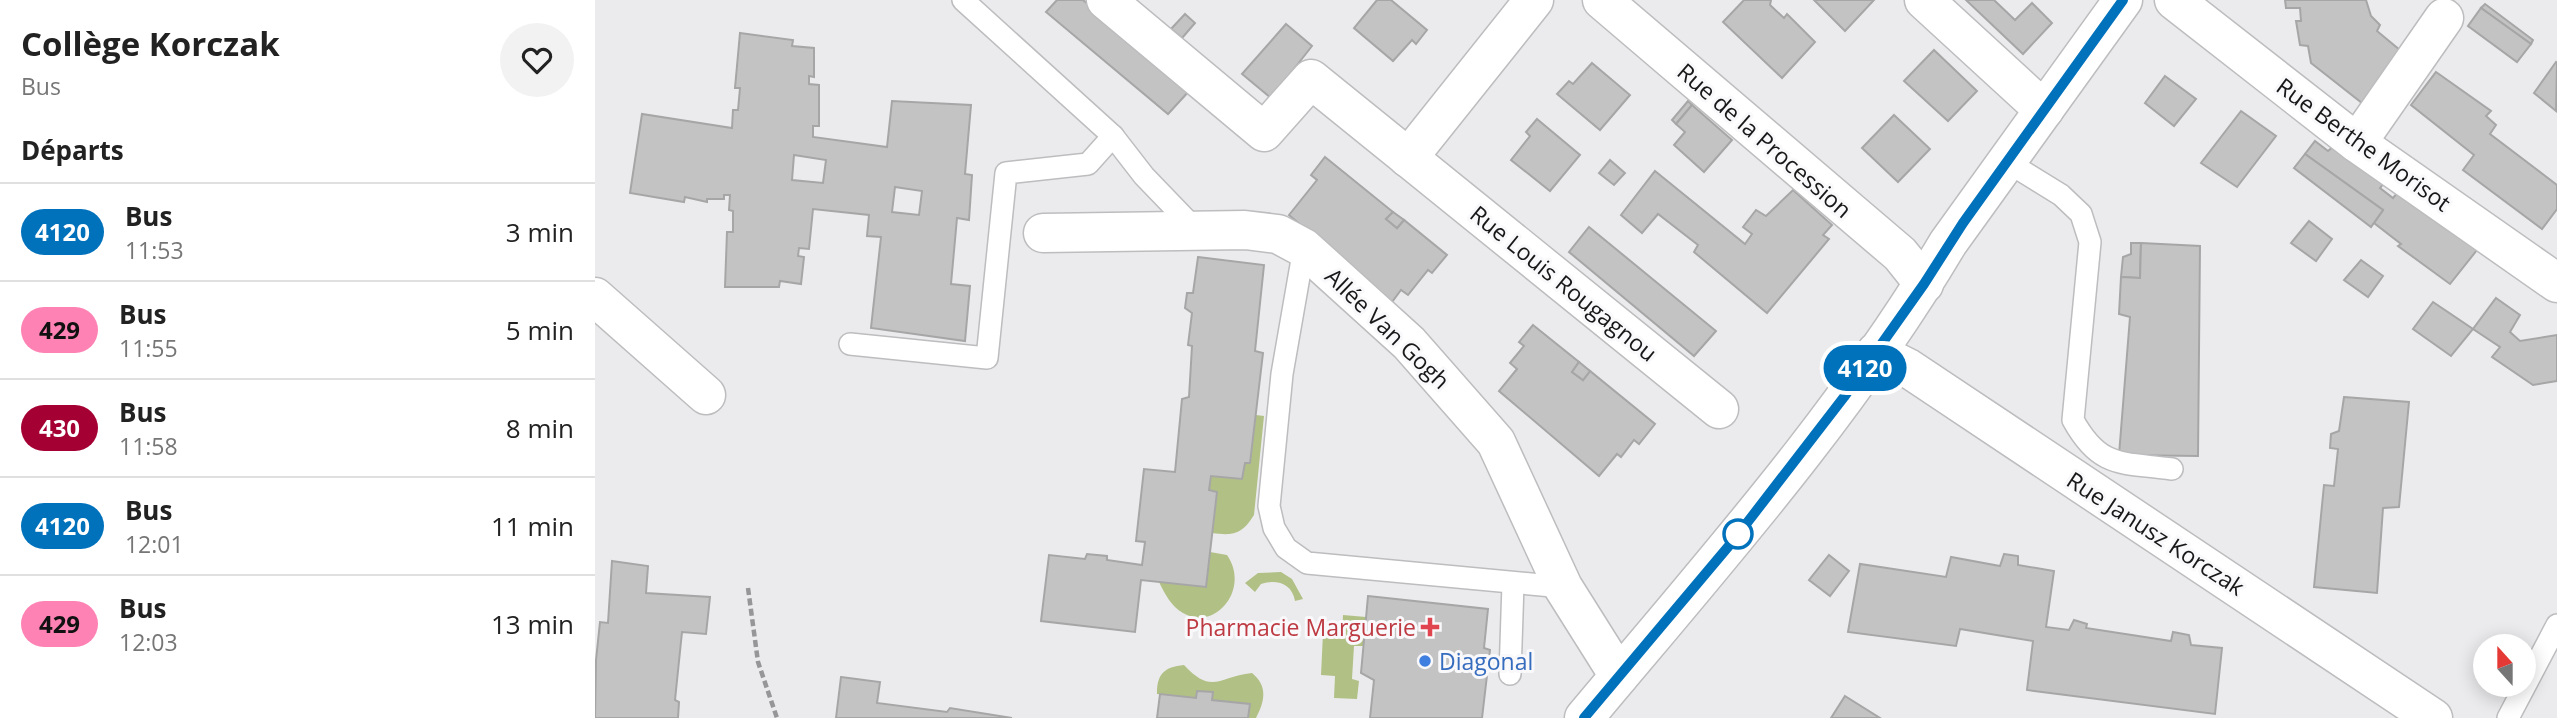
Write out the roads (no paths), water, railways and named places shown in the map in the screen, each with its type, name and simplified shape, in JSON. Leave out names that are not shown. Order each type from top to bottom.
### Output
[{"type":"street","name":"Rue Louis Rougagnou","points":[[1106,0],[1264,132],[1311,79],[1719,409]]},
{"type":"street","points":[[1408,158],[1534,0]]},
{"type":"street","name":"Rue de la Procession","points":[[1602,0],[1900,254],[1924,284]]},
{"type":"street","points":[[1924,0],[2044,110]]},
{"type":"street","points":[[1584,718],[1733,541],[1876,352],[1924,284],[1948,243],[2123,0]]},
{"type":"street","name":"Rue Berthe Morisot","points":[[2174,0],[2357,143],[2557,283]]},
{"type":"street","points":[[2357,143],[2442,9]]},
{"type":"street","name":"Allée Van Gogh","points":[[1043,233],[1245,230],[1278,234],[1304,248],[1409,343],[1496,442],[1563,587],[1619,676]]},
{"type":"street","points":[[595,297],[706,395]]},
{"type":"street","name":"Rue Janusz Korczak","points":[[1876,352],[1931,384],[2433,718]]},
{"type":"lane","points":[[963,0],[1113,136],[1144,176],[1196,231]]},
{"type":"lane","points":[[850,344],[987,358],[1006,173],[1088,164],[1113,136]]},
{"type":"lane","points":[[2006,161],[2071,204],[2081,214],[2090,242],[2073,420],[2086,443],[2108,460],[2172,469]]},
{"type":"lane","points":[[1304,248],[1279,397],[1269,506],[1274,528],[1286,548],[1307,562],[1563,587]]},
{"type":"lane","points":[[1510,674],[1513,584]]},
{"type":"lane","points":[[2508,718],[2557,625]]},
{"type":"place","name":"Pharmacie Marguerie","points":[[1430,627]]},
{"type":"place","name":"Diagonal","points":[[1425,661]]}]
